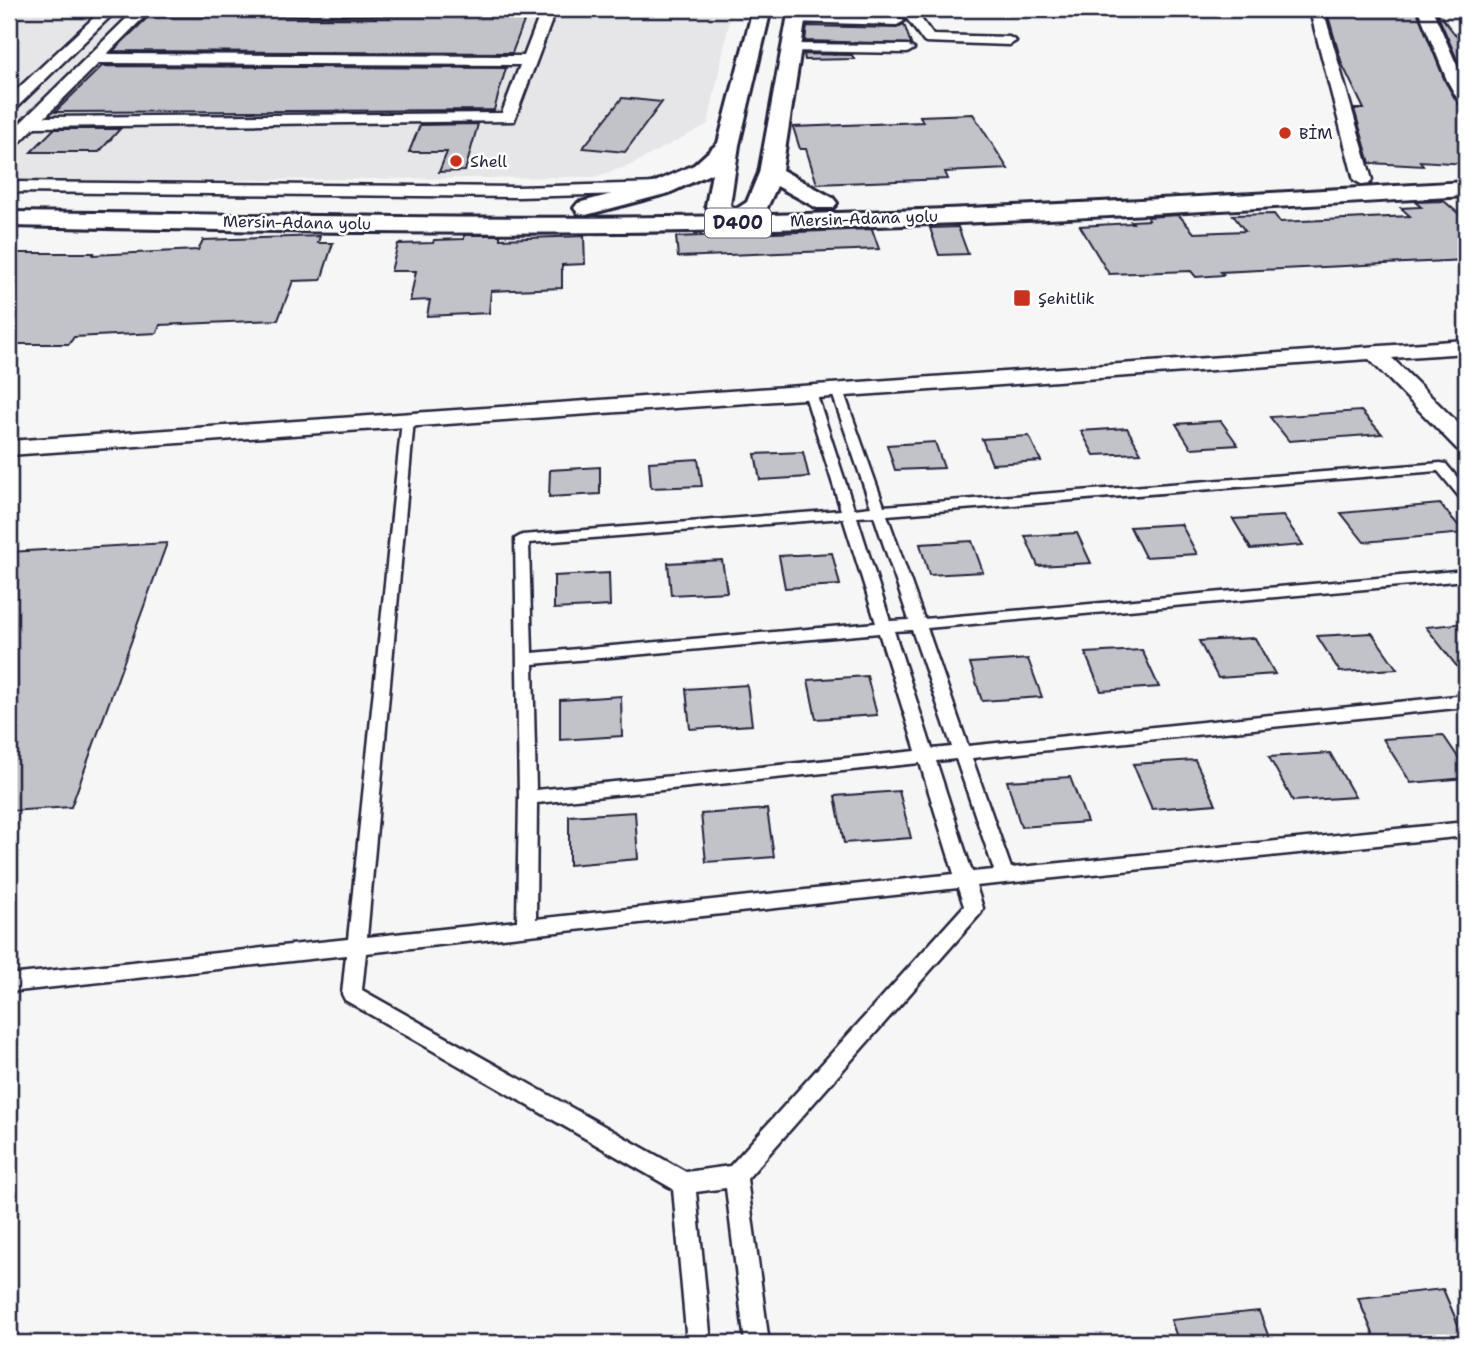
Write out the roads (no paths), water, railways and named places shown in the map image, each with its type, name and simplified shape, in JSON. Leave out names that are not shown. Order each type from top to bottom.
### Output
[{"type":"main road","points":[[762,9],[728,145],[726,214],[758,205],[770,173],[797,14]]},
{"type":"main road","points":[[586,208],[661,188],[702,170],[728,145]]},
{"type":"main road","points":[[770,173],[825,203]]},
{"type":"main road","name":"Mersin-Adana yolu","points":[[758,205],[1161,192],[1466,174]]},
{"type":"main road","name":"Mersin-Adana yolu","points":[[9,219],[450,224],[726,214],[1177,206],[1466,189]]},
{"type":"main road","name":"Mersin-Adana yolu","points":[[9,204],[586,208],[726,214]]},
{"type":"street","points":[[9,106],[111,9]]},
{"type":"street","points":[[9,143],[143,9],[514,9]]},
{"type":"street","points":[[30,122],[508,118],[549,9]]},
{"type":"street","points":[[1151,9],[1316,10],[1363,180]]},
{"type":"street","points":[[1425,9],[1466,100]]},
{"type":"street","points":[[797,14],[902,15],[929,39],[1009,41]]},
{"type":"street","points":[[792,48],[908,49]]},
{"type":"street","points":[[95,58],[529,61]]},
{"type":"street","points":[[9,187],[517,192],[661,188]]},
{"type":"street","points":[[9,448],[1466,346]]},
{"type":"street","points":[[1374,352],[1466,444]]},
{"type":"lane","points":[[837,390],[1005,876]]},
{"type":"lane","points":[[408,420],[352,994],[684,1183],[736,1176],[974,908],[810,392]]},
{"type":"lane","points":[[526,928],[527,659],[522,539],[1441,467],[1466,496]]},
{"type":"lane","points":[[527,659],[1466,575]]},
{"type":"lane","points":[[528,797],[1466,701]]},
{"type":"lane","points":[[9,984],[965,880],[1466,829]]},
{"type":"lane","points":[[736,1176],[757,1343]]},
{"type":"lane","points":[[684,1183],[699,1343]]},
{"type":"place","name":"BİM","points":[[1285,133]]},
{"type":"place","name":"Shell","points":[[456,161]]},
{"type":"place","name":"Şehitlik","points":[[1022,298]]}]
